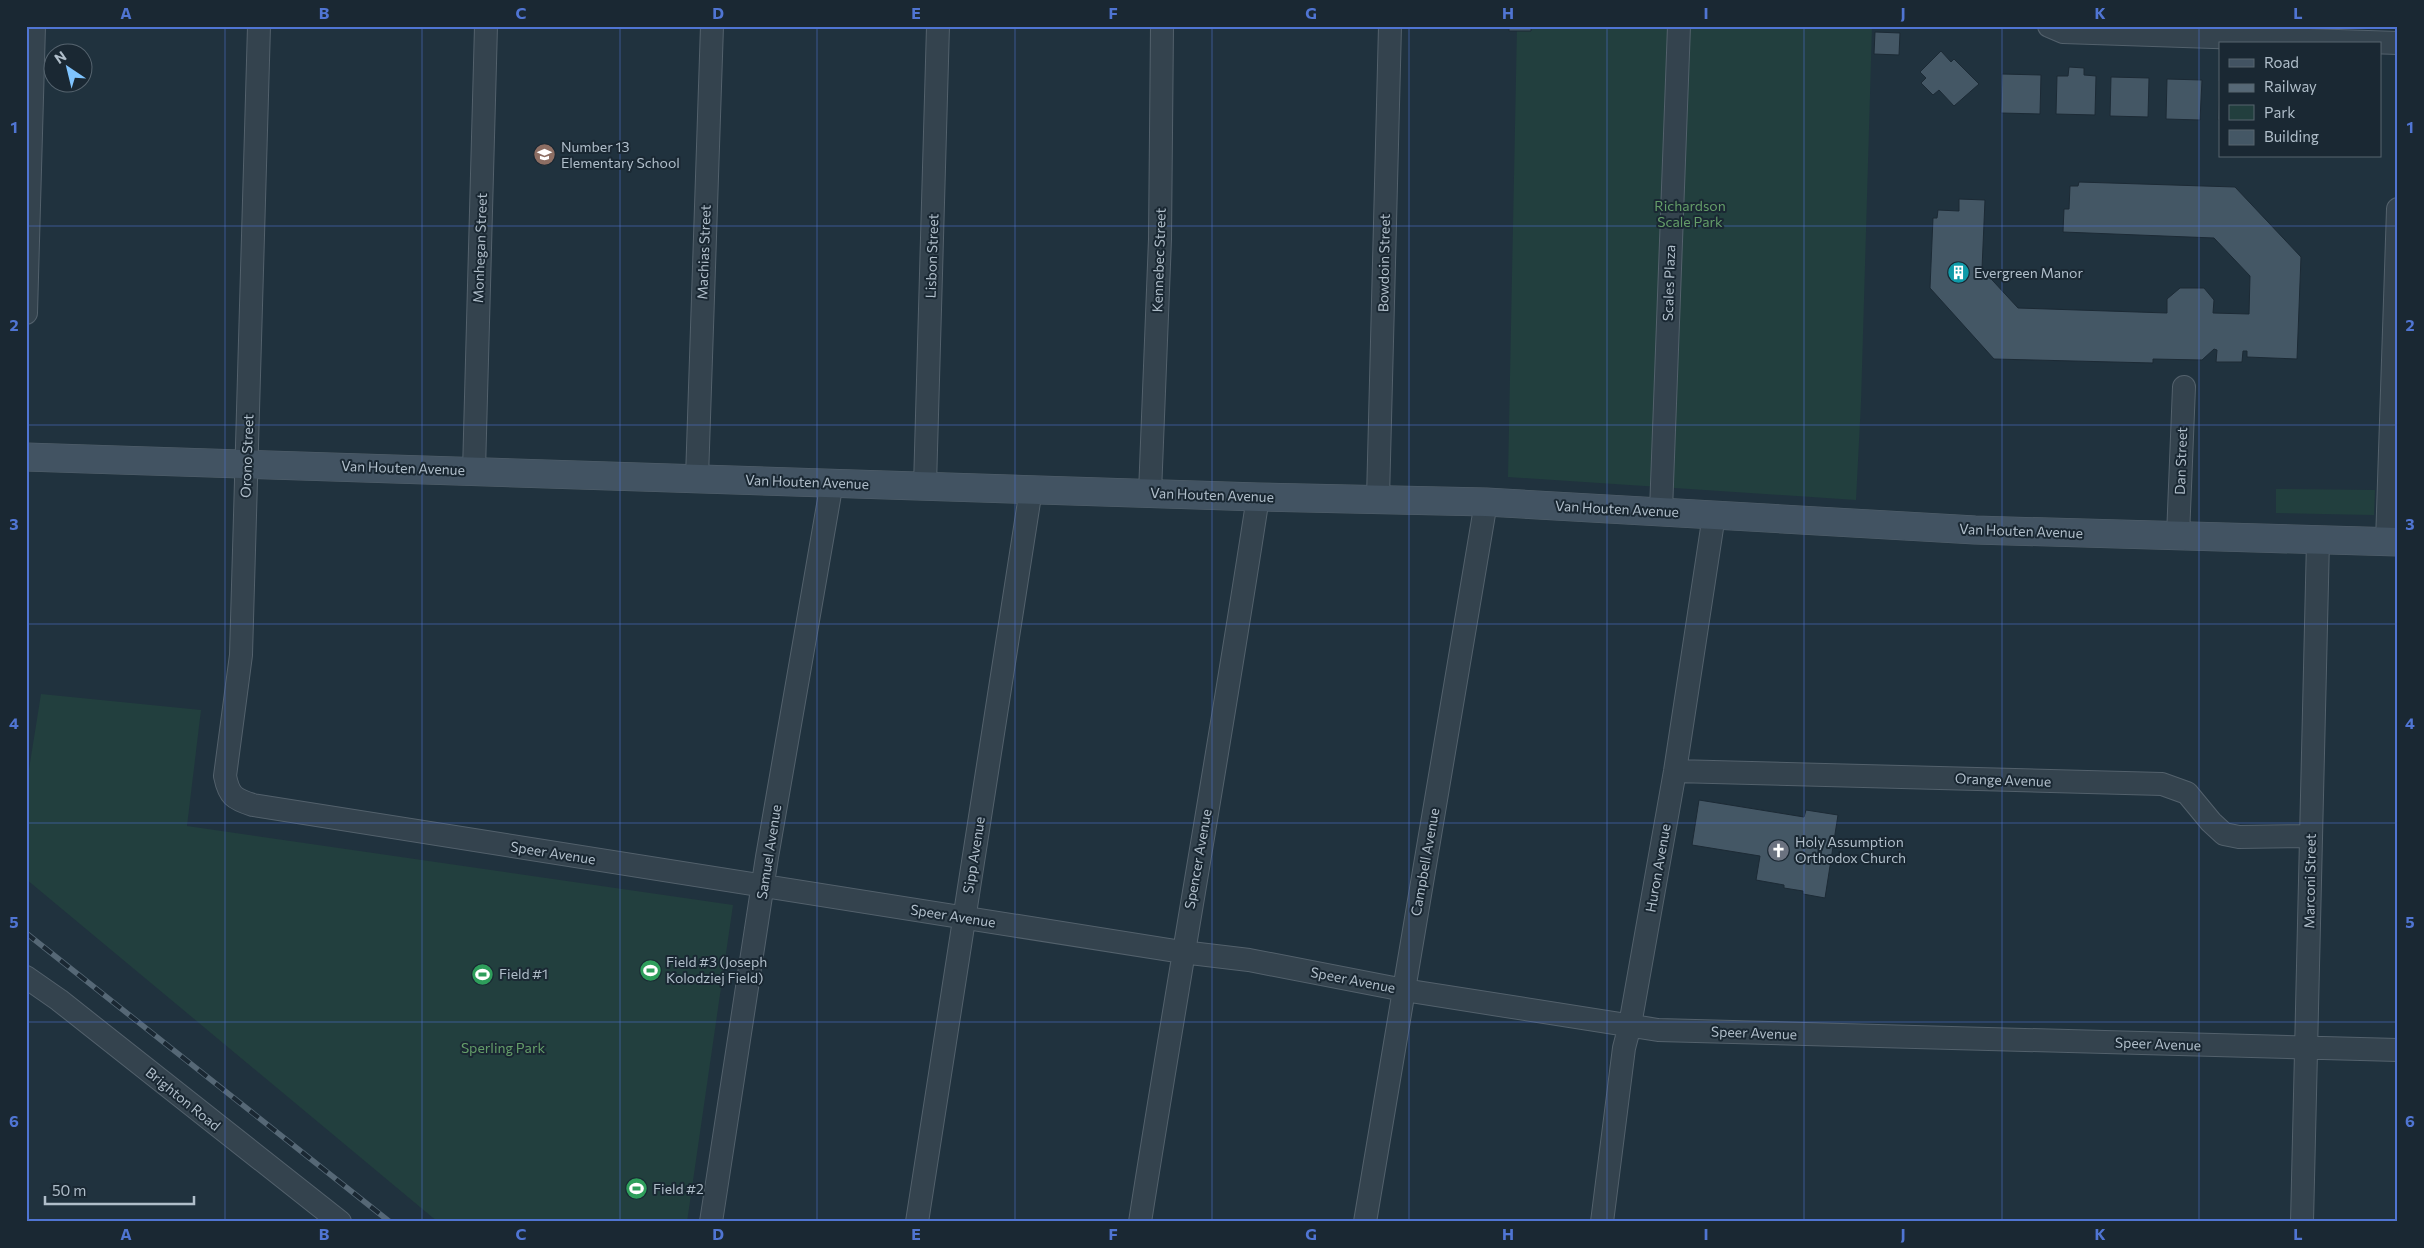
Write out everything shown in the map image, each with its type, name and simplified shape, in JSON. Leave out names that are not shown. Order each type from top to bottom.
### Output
[{"type":"main road","name":"Van Houten Avenue","points":[[26,457],[1258,497],[1486,502],[1975,530],[2392,542]]},
{"type":"street","points":[[26,313],[34,26]]},
{"type":"street","name":"Orono Street","points":[[259,26],[241,655],[225,776],[227,787],[236,800],[253,805],[316,815]]},
{"type":"street","name":"Monhegan Street","points":[[474,471],[486,26]]},
{"type":"street","name":"Machias Street","points":[[697,478],[712,26]]},
{"type":"street","name":"Lisbon Street","points":[[925,486],[938,26]]},
{"type":"street","name":"Kennebec Street","points":[[1150,493],[1160,239],[1162,26]]},
{"type":"street","name":"Bowdoin Street","points":[[1378,499],[1390,26]]},
{"type":"street","name":"Scales Plaza","points":[[1661,511],[1679,26]]},
{"type":"street","points":[[2049,26],[2063,32],[2368,42]]},
{"type":"street","points":[[2382,42],[2398,43]]},
{"type":"street","points":[[2392,542],[2398,209]]},
{"type":"street","name":"Dan Street","points":[[2178,536],[2184,387]]},
{"type":"street","name":"Samuel Avenue","points":[[711,1222],[763,887],[832,482]]},
{"type":"street","name":"Sipp Avenue","points":[[917,1222],[1031,489]]},
{"type":"street","name":"Spencer Avenue","points":[[1140,1222],[1182,952],[1231,671],[1258,497]]},
{"type":"street","name":"Campbell Avenue","points":[[1366,1222],[1486,502]]},
{"type":"street","name":"Huron Avenue","points":[[1602,1222],[1624,1048],[1630,1025],[1675,771],[1714,514]]},
{"type":"street","name":"Marconi Street","points":[[2302,1222],[2318,540]]},
{"type":"street","name":"Orange Avenue","points":[[1675,771],[2162,784],[2187,793],[2211,822],[2224,834],[2238,838],[2311,836]]},
{"type":"street","name":"Speer Avenue","points":[[316,815],[763,887],[1182,952],[1249,960],[1404,990],[1658,1030],[2398,1050]]},
{"type":"street","name":"Brighton Road","points":[[26,977],[59,1000],[340,1222]]},
{"type":"green space","name":"Richardson Scale Park","points":[[1517,26],[1872,26],[1861,402],[1856,500],[1508,477]]},
{"type":"green space","points":[[2276,489],[2375,490],[2374,515],[2276,513]]},
{"type":"green space","name":"Sperling Park","points":[[41,694],[201,710],[187,826],[733,905],[687,1222],[438,1222],[26,879],[26,788]]},
{"type":"building","points":[[1509,26],[1531,26],[1531,31],[1509,31]]},
{"type":"building","points":[[1875,32],[1900,33],[1899,55],[1874,54]]},
{"type":"building","points":[[1941,51],[1951,62],[1954,59],[1979,84],[1954,106],[1939,90],[1933,95],[1921,83],[1926,78],[1920,72]]},
{"type":"building","points":[[2069,67],[2084,68],[2084,75],[2096,76],[2095,115],[2056,114],[2057,76],[2068,76]]},
{"type":"building","points":[[2002,74],[2041,75],[2040,114],[2001,113]]},
{"type":"building","points":[[2111,77],[2149,78],[2148,117],[2110,116]]},
{"type":"building","points":[[2167,79],[2202,80],[2200,120],[2166,119]]},
{"type":"building","points":[[2219,81],[2219,120],[2218,120]]},
{"type":"building","name":"Evergreen Manor","points":[[2079,182],[2235,187],[2301,257],[2297,359],[2247,357],[2247,351],[2243,351],[2242,362],[2216,362],[2217,350],[2214,349],[2202,360],[2153,359],[2153,363],[1994,359],[1930,288],[1933,218],[1937,218],[1938,210],[1959,211],[1959,199],[1985,200],[1982,269],[2018,308],[2167,313],[2167,299],[2180,288],[2204,288],[2214,300],[2213,313],[2249,314],[2250,276],[2214,238],[2063,232],[2064,209],[2069,209],[2070,186],[2078,186]]},
{"type":"building","name":"Holy Assumption Orthodox Church","points":[[1699,800],[1804,817],[1806,810],[1838,815],[1825,898],[1803,894],[1803,891],[1784,888],[1784,885],[1756,880],[1760,856],[1692,845]]},
{"type":"railway","points":[[26,933],[390,1222]]},
{"type":"place","name":"Number 13 Elementary School","points":[[545,155]]},
{"type":"place","name":"Evergreen Manor","points":[[1958,273]]},
{"type":"place","name":"Holy Assumption Orthodox Church","points":[[1779,850]]},
{"type":"place","name":"Field #3 (Joseph Kolodziej Field)","points":[[650,970]]},
{"type":"place","name":"Field #1","points":[[483,974]]},
{"type":"place","name":"Field #2","points":[[637,1189]]}]
